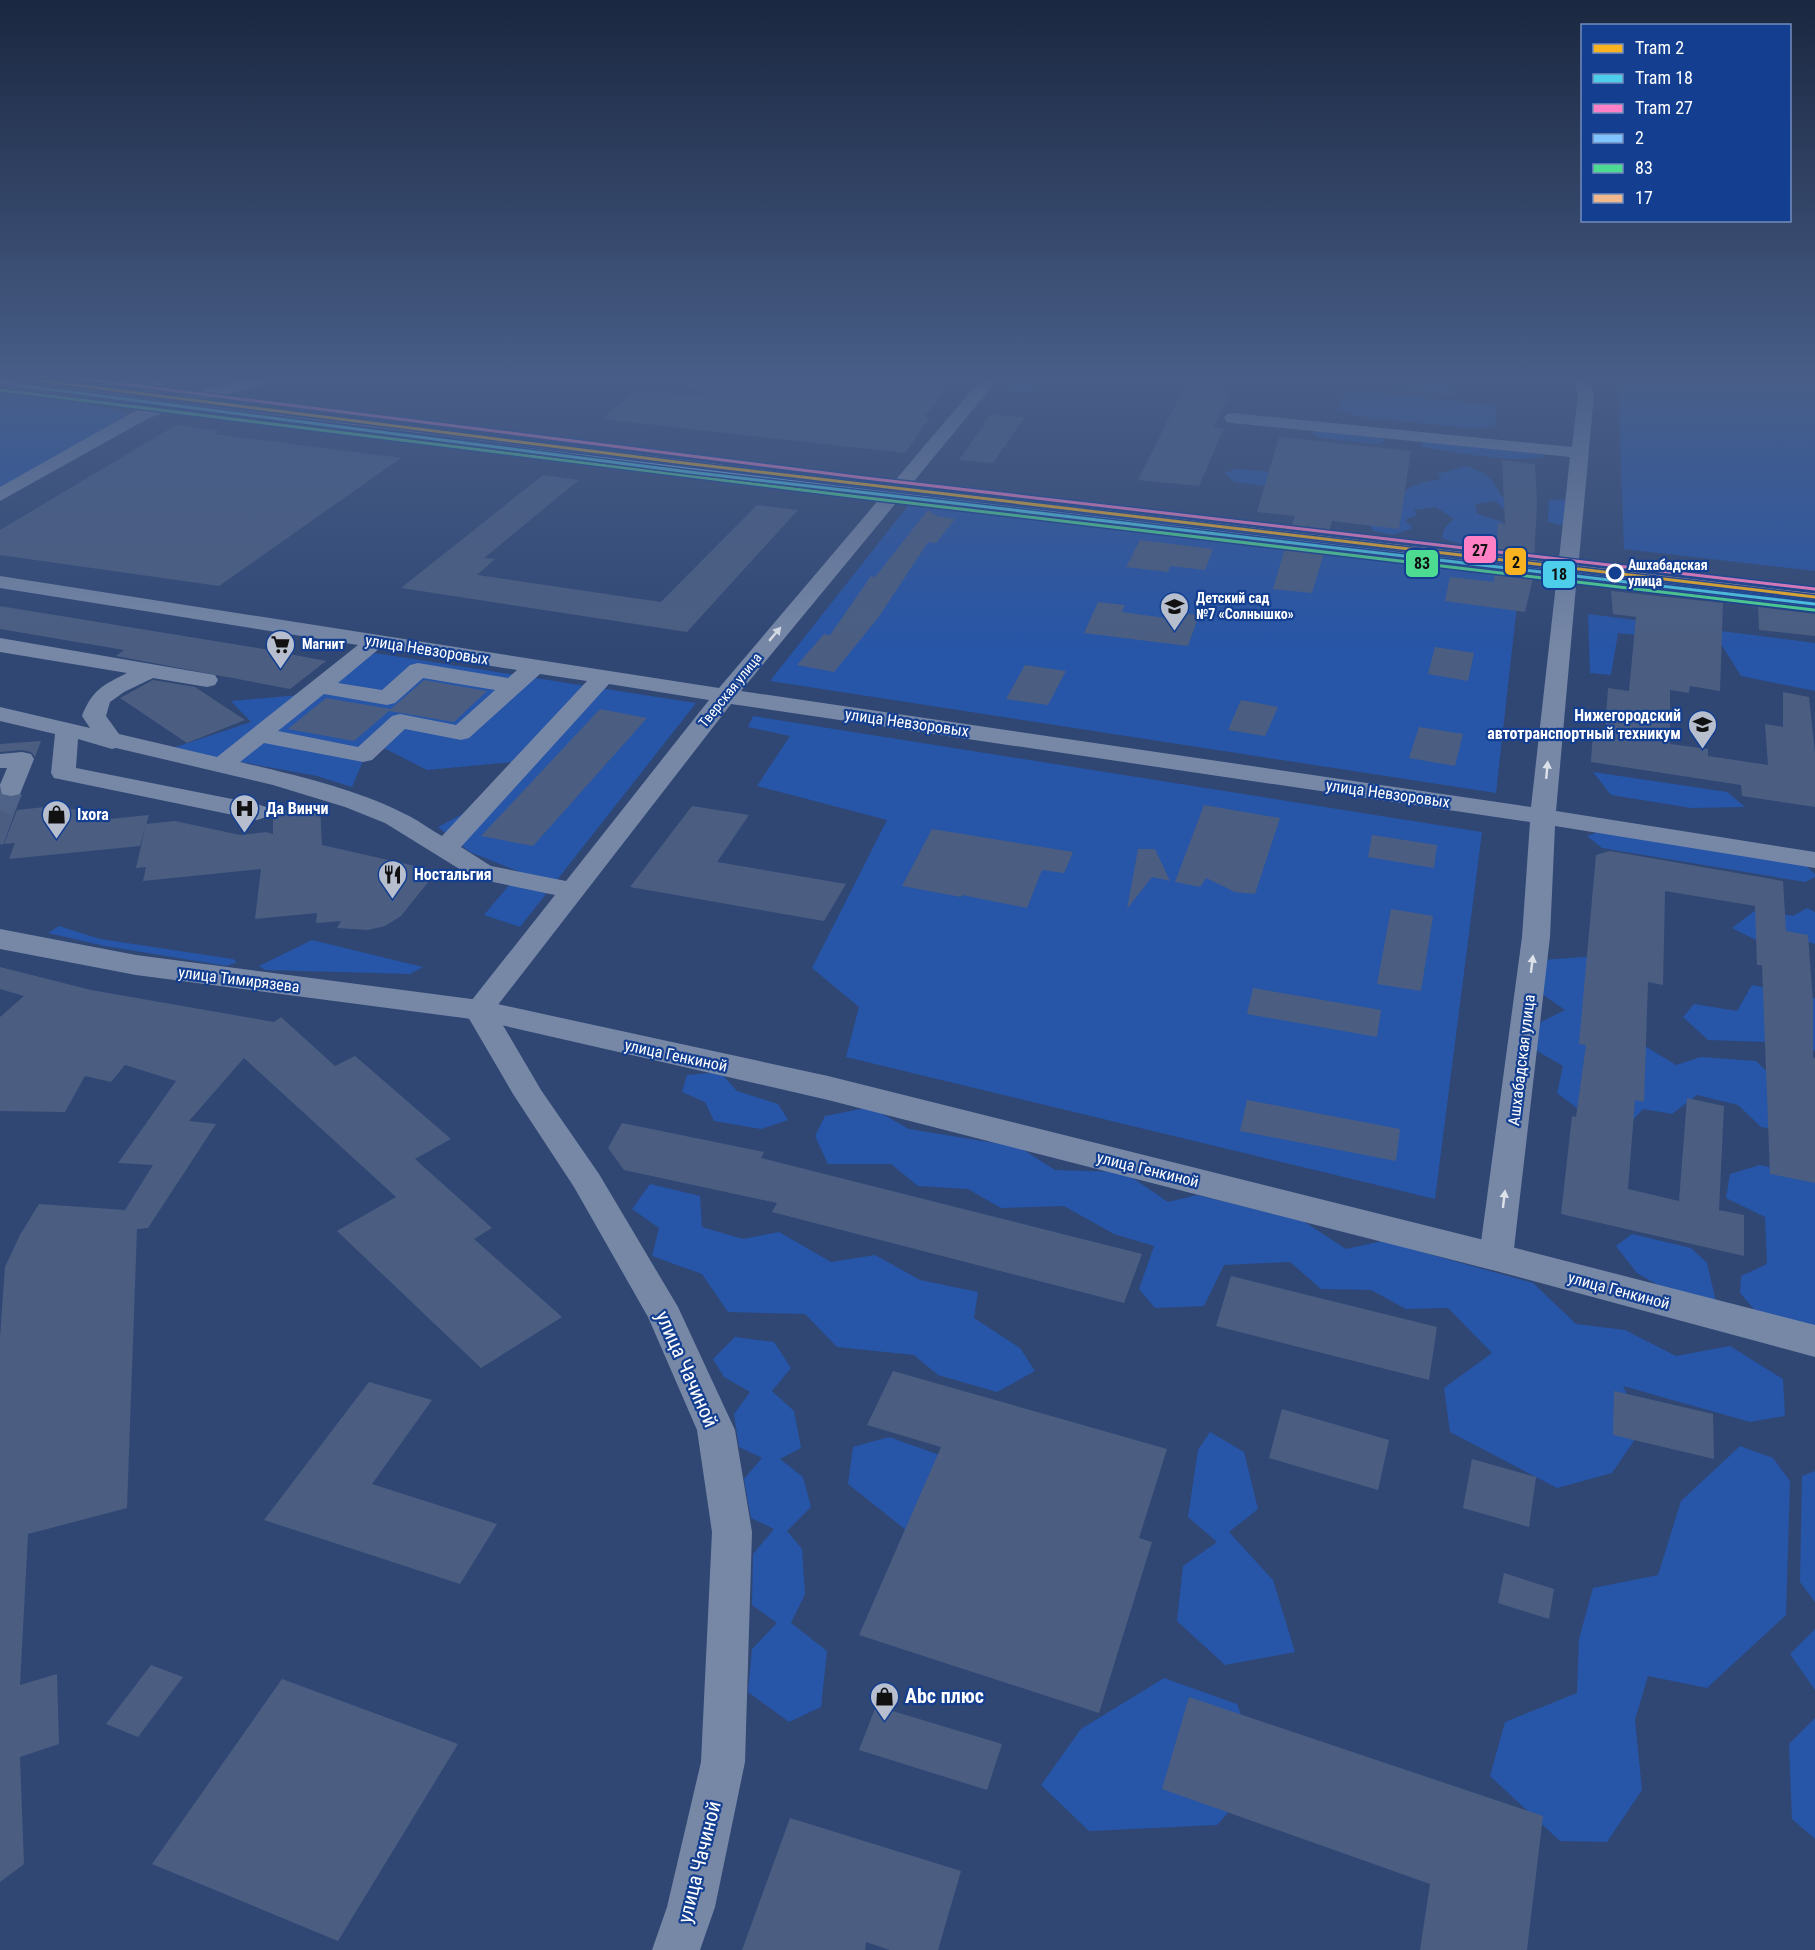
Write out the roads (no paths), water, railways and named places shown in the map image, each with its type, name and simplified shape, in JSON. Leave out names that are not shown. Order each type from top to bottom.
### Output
[{"type":"main road","points":[[752,469],[1568,567],[1815,603]]},
{"type":"main road","points":[[765,469],[899,487]]},
{"type":"main road","points":[[1568,567],[1815,587]]},
{"type":"street","points":[[0,495],[46,469]]},
{"type":"street","name":"Тверская улица","points":[[478,1010],[724,696],[914,469]]},
{"type":"street","name":"Ашхабадская улица","points":[[1496,1257],[1536,938],[1543,816],[1578,469]]},
{"type":"street","name":"улица Невзоровых","points":[[0,582],[724,696],[1543,816],[1815,860]]},
{"type":"street","points":[[221,766],[376,641]]},
{"type":"street","points":[[0,645],[147,672],[207,680]]},
{"type":"street","points":[[261,735],[363,755],[400,721],[461,733],[535,666]]},
{"type":"street","points":[[318,686],[387,698],[418,670],[513,686]]},
{"type":"street","points":[[112,742],[94,716],[100,699],[116,687],[147,672]]},
{"type":"street","points":[[445,849],[603,677]]},
{"type":"street","points":[[0,714],[112,742],[280,779],[354,802],[394,818],[483,872],[571,890]]},
{"type":"street","points":[[67,731],[63,773],[257,812]]},
{"type":"street","points":[[0,761],[22,759],[11,789]]},
{"type":"street","name":"улица Тимирязева","points":[[0,939],[136,965],[478,1010]]},
{"type":"street","name":"улица Генкиной","points":[[478,1010],[828,1088],[1496,1257],[1815,1341]]},
{"type":"street","name":"улица Чачиной","points":[[478,1010],[528,1094],[588,1182],[665,1316],[716,1430],[732,1532],[723,1762],[691,1908],[676,1950]]},
{"type":"tunnel","points":[[0,809],[11,789]]},
{"type":"tram line","name":"18","points":[[665,469],[1814,604]]},
{"type":"tram line","name":"2","points":[[734,469],[1815,597]]},
{"type":"tram line","name":"27","points":[[794,469],[1815,589]]},
{"type":"place","name":"Ашхабадская улица","points":[[1615,573]]},
{"type":"place","name":"Детский сад №7 «Солнышко»","points":[[1175,632]]},
{"type":"place","name":"Магнит","points":[[281,670]]},
{"type":"place","name":"Нижегородский автотранспортный техникум","points":[[1702,750]]},
{"type":"place","name":"Да Винчи","points":[[245,834]]},
{"type":"place","name":"Ixora","points":[[56,840]]},
{"type":"place","name":"Ностальгия","points":[[393,900]]},
{"type":"place","name":"Аbc плюс","points":[[884,1722]]}]
